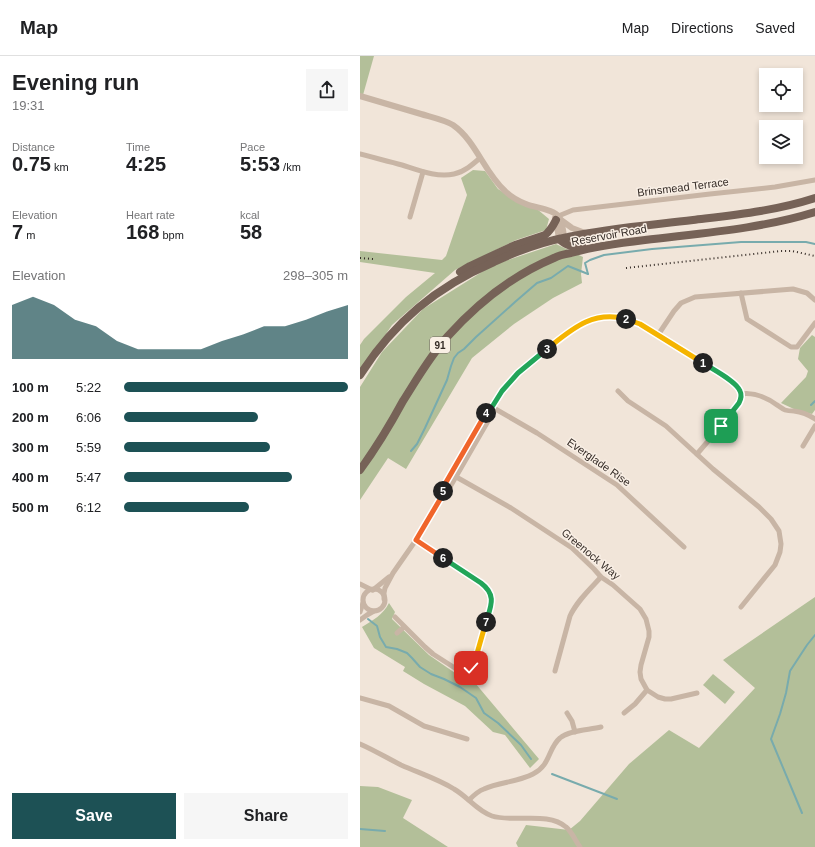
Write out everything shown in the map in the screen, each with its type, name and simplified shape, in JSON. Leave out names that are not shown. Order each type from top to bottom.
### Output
[{"type":"main road","name":"Reservoir Road","points":[[430,298],[450,284],[473,271],[519,250],[586,233],[754,213],[784,207],[815,198]]},
{"type":"main road","name":"Reservoir Road","points":[[361,470],[423,369],[447,337],[498,290],[515,279],[554,257],[592,247],[751,227],[804,216],[815,212]]},
{"type":"main road","points":[[360,375],[371,358],[391,334],[452,277],[470,266],[515,245],[544,235],[549,232],[558,218]]},
{"type":"main road","points":[[563,240],[567,245],[574,247],[595,242],[658,234],[685,235]]},
{"type":"main road","points":[[554,257],[561,251],[563,240]]},
{"type":"street","points":[[360,96],[452,124],[463,134],[491,175],[506,192],[525,204],[552,211],[558,218],[572,228],[586,233]]},
{"type":"street","points":[[360,154],[423,172],[448,175],[456,174],[468,168],[480,158]]},
{"type":"street","points":[[410,218],[423,172]]},
{"type":"street","name":"Brinsmead Terrace","points":[[558,218],[572,210],[775,187],[815,180]]},
{"type":"street","points":[[558,218],[563,240]]},
{"type":"street","points":[[658,335],[681,303],[695,297],[793,290],[807,293],[815,300]]},
{"type":"street","points":[[741,293],[747,319],[791,347],[797,347],[815,323]]},
{"type":"street","points":[[360,620],[367,614],[383,606],[385,588],[393,573],[416,540],[442,496],[450,487],[453,476],[491,416],[492,407],[502,391],[518,373],[577,326],[596,318],[604,317],[622,318],[636,322],[734,383],[740,390],[741,399],[736,408],[697,454]]},
{"type":"street","points":[[618,391],[628,401],[666,426],[765,513],[775,525],[781,544],[780,552],[775,565],[741,607]]},
{"type":"street","points":[[741,394],[748,393],[761,396],[784,410],[801,412],[810,415],[815,419]]},
{"type":"street","name":"Everglade Rise","points":[[492,407],[537,433],[617,485],[684,547]]},
{"type":"street","points":[[803,446],[815,426]]},
{"type":"street","name":"Greenock Way","points":[[453,476],[497,500],[561,540],[582,557],[601,577],[613,585],[640,609],[648,625],[649,637],[640,672],[641,679],[647,690]]},
{"type":"street","points":[[395,617],[433,654],[458,670],[464,672],[468,671],[474,664],[492,602],[490,591],[416,540]]},
{"type":"street","points":[[360,612],[364,595],[381,584],[393,573]]},
{"type":"street","points":[[555,671],[570,616],[580,599],[601,577]]},
{"type":"street","points":[[360,584],[373,590],[380,591],[384,596],[384,599]]},
{"type":"street","points":[[362,601],[366,608],[375,611]]},
{"type":"street","points":[[397,633],[404,627]]},
{"type":"street","points":[[624,713],[635,704],[647,690],[658,697],[665,699],[697,693]]},
{"type":"street","points":[[360,698],[389,706],[424,726],[467,739]]},
{"type":"street","points":[[567,713],[572,721],[575,732]]},
{"type":"street","points":[[469,800],[483,789],[534,774],[543,767],[553,747],[560,738],[575,732],[593,730],[601,727]]},
{"type":"street","points":[[360,744],[401,765],[453,788],[484,812],[491,815],[499,818],[510,819],[555,820],[561,823],[573,834],[580,847]]},
{"type":"green space","points":[[360,56],[374,56],[363,95],[360,95]]},
{"type":"green space","points":[[473,170],[485,171],[498,189],[521,203],[537,209],[549,219],[546,230],[516,240],[455,270],[392,325],[360,372],[360,345],[364,339],[406,297],[435,273],[360,262],[360,251],[442,260],[446,256],[467,195],[461,178]]},
{"type":"green space","points":[[556,244],[583,257],[581,274],[582,283],[553,298],[514,324],[472,358],[406,469],[388,458],[360,500],[360,387],[382,352],[423,309],[493,265]]},
{"type":"green space","points":[[812,335],[815,337],[815,410],[812,414],[796,410],[781,403],[806,377],[808,371],[798,359],[800,348]]},
{"type":"green space","points":[[815,597],[815,847],[518,847],[516,843],[526,825],[569,830],[580,821],[629,764],[669,730],[699,748],[755,688],[723,660]]},
{"type":"green space","points":[[389,603],[395,612],[392,619],[429,655],[458,675],[470,677],[539,759],[530,768],[505,735],[493,732],[465,706],[403,671],[405,667],[374,648],[362,627],[381,614]]},
{"type":"green space","points":[[713,674],[735,692],[725,704],[703,685]]},
{"type":"green space","points":[[360,786],[378,787],[412,800],[403,818],[448,847],[360,847]]},
{"type":"waterway","points":[[588,274],[585,263],[604,255],[652,249],[741,242],[806,242],[815,244]]},
{"type":"waterway","points":[[411,451],[417,444],[425,428],[447,380],[454,358],[458,353],[537,283],[551,278],[568,266],[588,274]]},
{"type":"waterway","points":[[811,405],[815,401]]},
{"type":"waterway","points":[[368,619],[377,626],[380,637],[386,647],[407,653],[420,667],[431,674],[460,687],[476,698],[484,713],[498,723],[521,745],[531,759]]},
{"type":"waterway","points":[[802,813],[771,739],[786,693],[790,671],[815,635]]},
{"type":"waterway","points":[[552,774],[617,799]]},
{"type":"waterway","points":[[360,829],[385,831]]},
{"type":"railway","points":[[626,268],[781,251],[792,251],[815,256]]},
{"type":"railway","points":[[360,258],[373,259]]},
{"type":"route","points":[[471,668],[474,664],[492,602],[490,591],[481,583],[416,540],[442,496],[445,484],[486,413],[492,407],[508,383],[518,373],[577,326],[596,318],[604,317],[632,320],[727,378],[737,386],[740,390],[741,399],[736,408],[721,426]]}]
